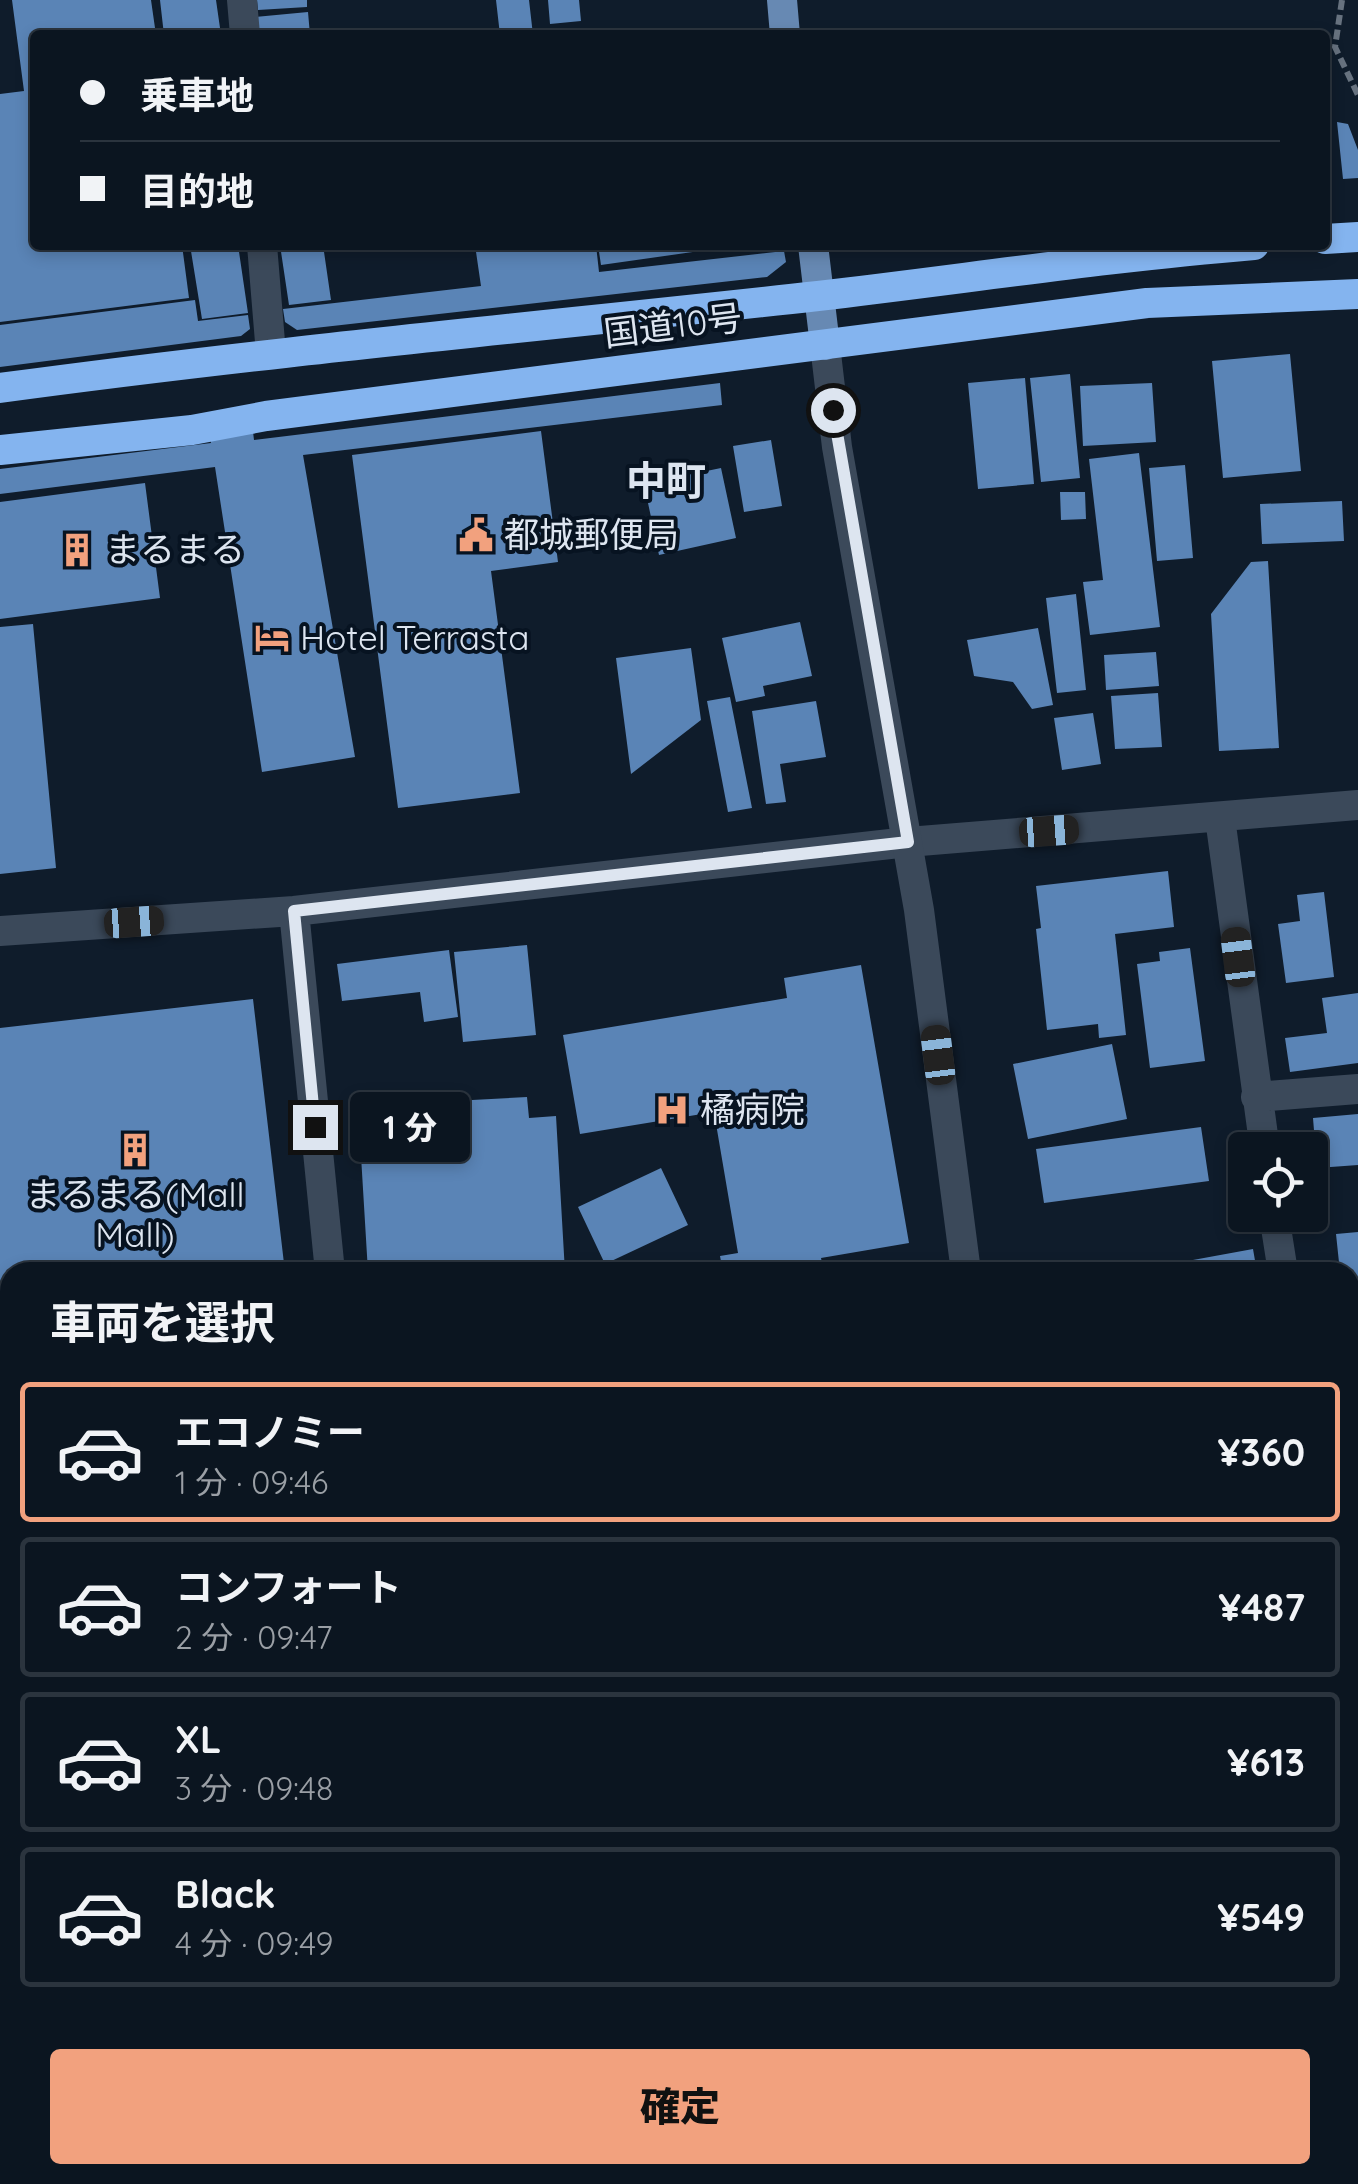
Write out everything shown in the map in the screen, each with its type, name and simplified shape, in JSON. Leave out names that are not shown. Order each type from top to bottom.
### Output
[{"type":"highway","points":[[1330,239],[1358,236]]},
{"type":"highway","name":"国道10号","points":[[0,388],[1194,250]]},
{"type":"highway","name":"国道10号","points":[[0,450],[192,430],[266,416],[1147,302],[1358,294]]},
{"type":"main road","points":[[782,0],[785,30]]},
{"type":"main road","points":[[814,250],[825,345]]},
{"type":"street","points":[[242,0],[245,30]]},
{"type":"street","points":[[262,250],[271,354]]},
{"type":"street","points":[[825,345],[837,447],[908,842],[965,1262]]},
{"type":"street","points":[[0,931],[294,911],[908,842],[1358,804]]},
{"type":"street","points":[[1220,818],[1261,1132]]},
{"type":"street","points":[[294,911],[329,1262]]},
{"type":"street","points":[[1256,1097],[1358,1089]]},
{"type":"street","points":[[1277,1232],[1281,1262]]},
{"type":"path","points":[[1342,0],[1335,46],[1358,96]]},
{"type":"building","points":[[12,0],[151,0],[155,30],[30,30],[30,250],[183,250],[189,298],[0,322],[0,94],[24,91]]},
{"type":"building","points":[[160,0],[216,0],[220,30],[163,30]]},
{"type":"building","points":[[257,0],[307,0],[307,7],[258,10]]},
{"type":"building","points":[[496,0],[529,0],[532,30],[499,30]]},
{"type":"building","points":[[548,0],[579,0],[581,21],[550,24]]},
{"type":"building","points":[[308,12],[310,30],[256,30],[255,17]]},
{"type":"building","points":[[1337,122],[1348,124],[1358,150],[1358,178],[1343,179]]},
{"type":"building","points":[[191,250],[239,250],[248,313],[202,319]]},
{"type":"building","points":[[281,250],[324,250],[331,300],[289,305]]},
{"type":"building","points":[[476,250],[597,250],[599,272],[784,251],[786,262],[767,277],[297,330],[285,322],[283,309],[481,286]]},
{"type":"building","points":[[599,250],[707,250],[601,265]]},
{"type":"building","points":[[195,300],[198,321],[248,315],[250,329],[241,336],[0,367],[0,325]]},
{"type":"building","points":[[1290,354],[1301,471],[1223,478],[1212,361]]},
{"type":"building","points":[[1070,374],[1080,478],[1041,482],[1030,378]]},
{"type":"building","points":[[1025,378],[1034,484],[978,489],[968,383]]},
{"type":"building","points":[[720,383],[722,405],[303,455],[355,757],[262,772],[215,467],[0,494],[0,469],[211,443],[207,420],[251,415],[254,440]]},
{"type":"building","points":[[1152,383],[1156,442],[1083,446],[1080,386]]},
{"type":"building","points":[[541,431],[558,562],[491,571],[520,793],[398,808],[352,455]]},
{"type":"building","points":[[771,440],[782,506],[744,512],[733,446]]},
{"type":"building","points":[[1139,453],[1160,627],[1090,635],[1083,582],[1103,580],[1089,459]]},
{"type":"building","points":[[1185,465],[1193,558],[1157,561],[1149,468]]},
{"type":"building","points":[[721,468],[736,538],[659,555],[644,484]]},
{"type":"building","name":"まるまる","points":[[145,483],[160,598],[0,619],[0,502]]},
{"type":"building","points":[[1060,492],[1085,492],[1086,519],[1061,520]]},
{"type":"building","points":[[1342,501],[1344,541],[1262,544],[1260,504]]},
{"type":"building","points":[[1268,561],[1279,748],[1219,751],[1211,614],[1251,562]]},
{"type":"building","points":[[1076,594],[1086,690],[1057,693],[1046,598]]},
{"type":"building","points":[[800,622],[812,676],[763,686],[765,696],[736,702],[722,638]]},
{"type":"building","points":[[33,624],[56,868],[0,874],[0,627]]},
{"type":"building","points":[[1038,628],[1053,705],[1032,709],[1013,682],[974,676],[967,640]]},
{"type":"building","points":[[691,648],[701,720],[631,774],[616,658]]},
{"type":"building","points":[[1156,652],[1159,686],[1106,690],[1104,655]]},
{"type":"building","points":[[1158,693],[1162,747],[1115,749],[1111,696]]},
{"type":"building","points":[[730,697],[752,808],[728,812],[707,701]]},
{"type":"building","points":[[816,701],[826,757],[780,764],[786,802],[766,804],[752,711]]},
{"type":"building","points":[[1093,713],[1101,764],[1062,770],[1054,718]]},
{"type":"building","points":[[1168,871],[1174,927],[1115,934],[1126,1035],[1099,1038],[1098,1024],[1047,1030],[1036,929],[1041,928],[1036,886]]},
{"type":"building","points":[[1324,892],[1334,977],[1286,983],[1278,924],[1300,921],[1297,895]]},
{"type":"building","points":[[527,945],[536,1035],[463,1042],[454,952]]},
{"type":"building","points":[[1190,948],[1205,1061],[1150,1068],[1137,964],[1160,961],[1159,952]]},
{"type":"building","points":[[449,950],[458,1017],[424,1022],[420,992],[342,1001],[337,964]]},
{"type":"building","points":[[861,965],[909,1243],[821,1258],[822,1262],[721,1262],[720,1256],[738,1253],[714,1112],[580,1134],[563,1035],[787,998],[784,978]]},
{"type":"building","points":[[1358,993],[1358,1063],[1290,1072],[1285,1038],[1327,1033],[1322,998]]},
{"type":"building","name":"まるまる(Mall Mall)","points":[[253,999],[284,1262],[0,1262],[0,1028]]},
{"type":"building","points":[[1112,1044],[1127,1119],[1028,1139],[1013,1064]]},
{"type":"building","points":[[527,1097],[529,1118],[556,1116],[564,1262],[367,1262],[358,1106]]},
{"type":"building","points":[[1358,1114],[1358,1165],[1328,1167],[1328,1132],[1314,1132],[1313,1118]]},
{"type":"building","points":[[1201,1127],[1209,1181],[1044,1203],[1036,1149]]},
{"type":"building","points":[[661,1168],[688,1225],[604,1262],[578,1207]]},
{"type":"building","points":[[1358,1232],[1358,1262],[1339,1262],[1336,1234]]},
{"type":"building","points":[[1253,1249],[1255,1262],[1182,1262]]},
{"type":"place","name":"都城郵便局","points":[[476,535]]},
{"type":"place","name":"まるまる","points":[[77,550]]},
{"type":"place","name":"Hotel Terrasta","points":[[272,638]]},
{"type":"place","name":"橘病院","points":[[672,1110]]},
{"type":"place","name":"まるまる(Mall Mall)","points":[[135,1150]]},
{"type":"district","name":"中町","points":[[666,481]]},
{"type":"route","points":[[315,1127],[294,911],[908,842],[833,410]]}]
